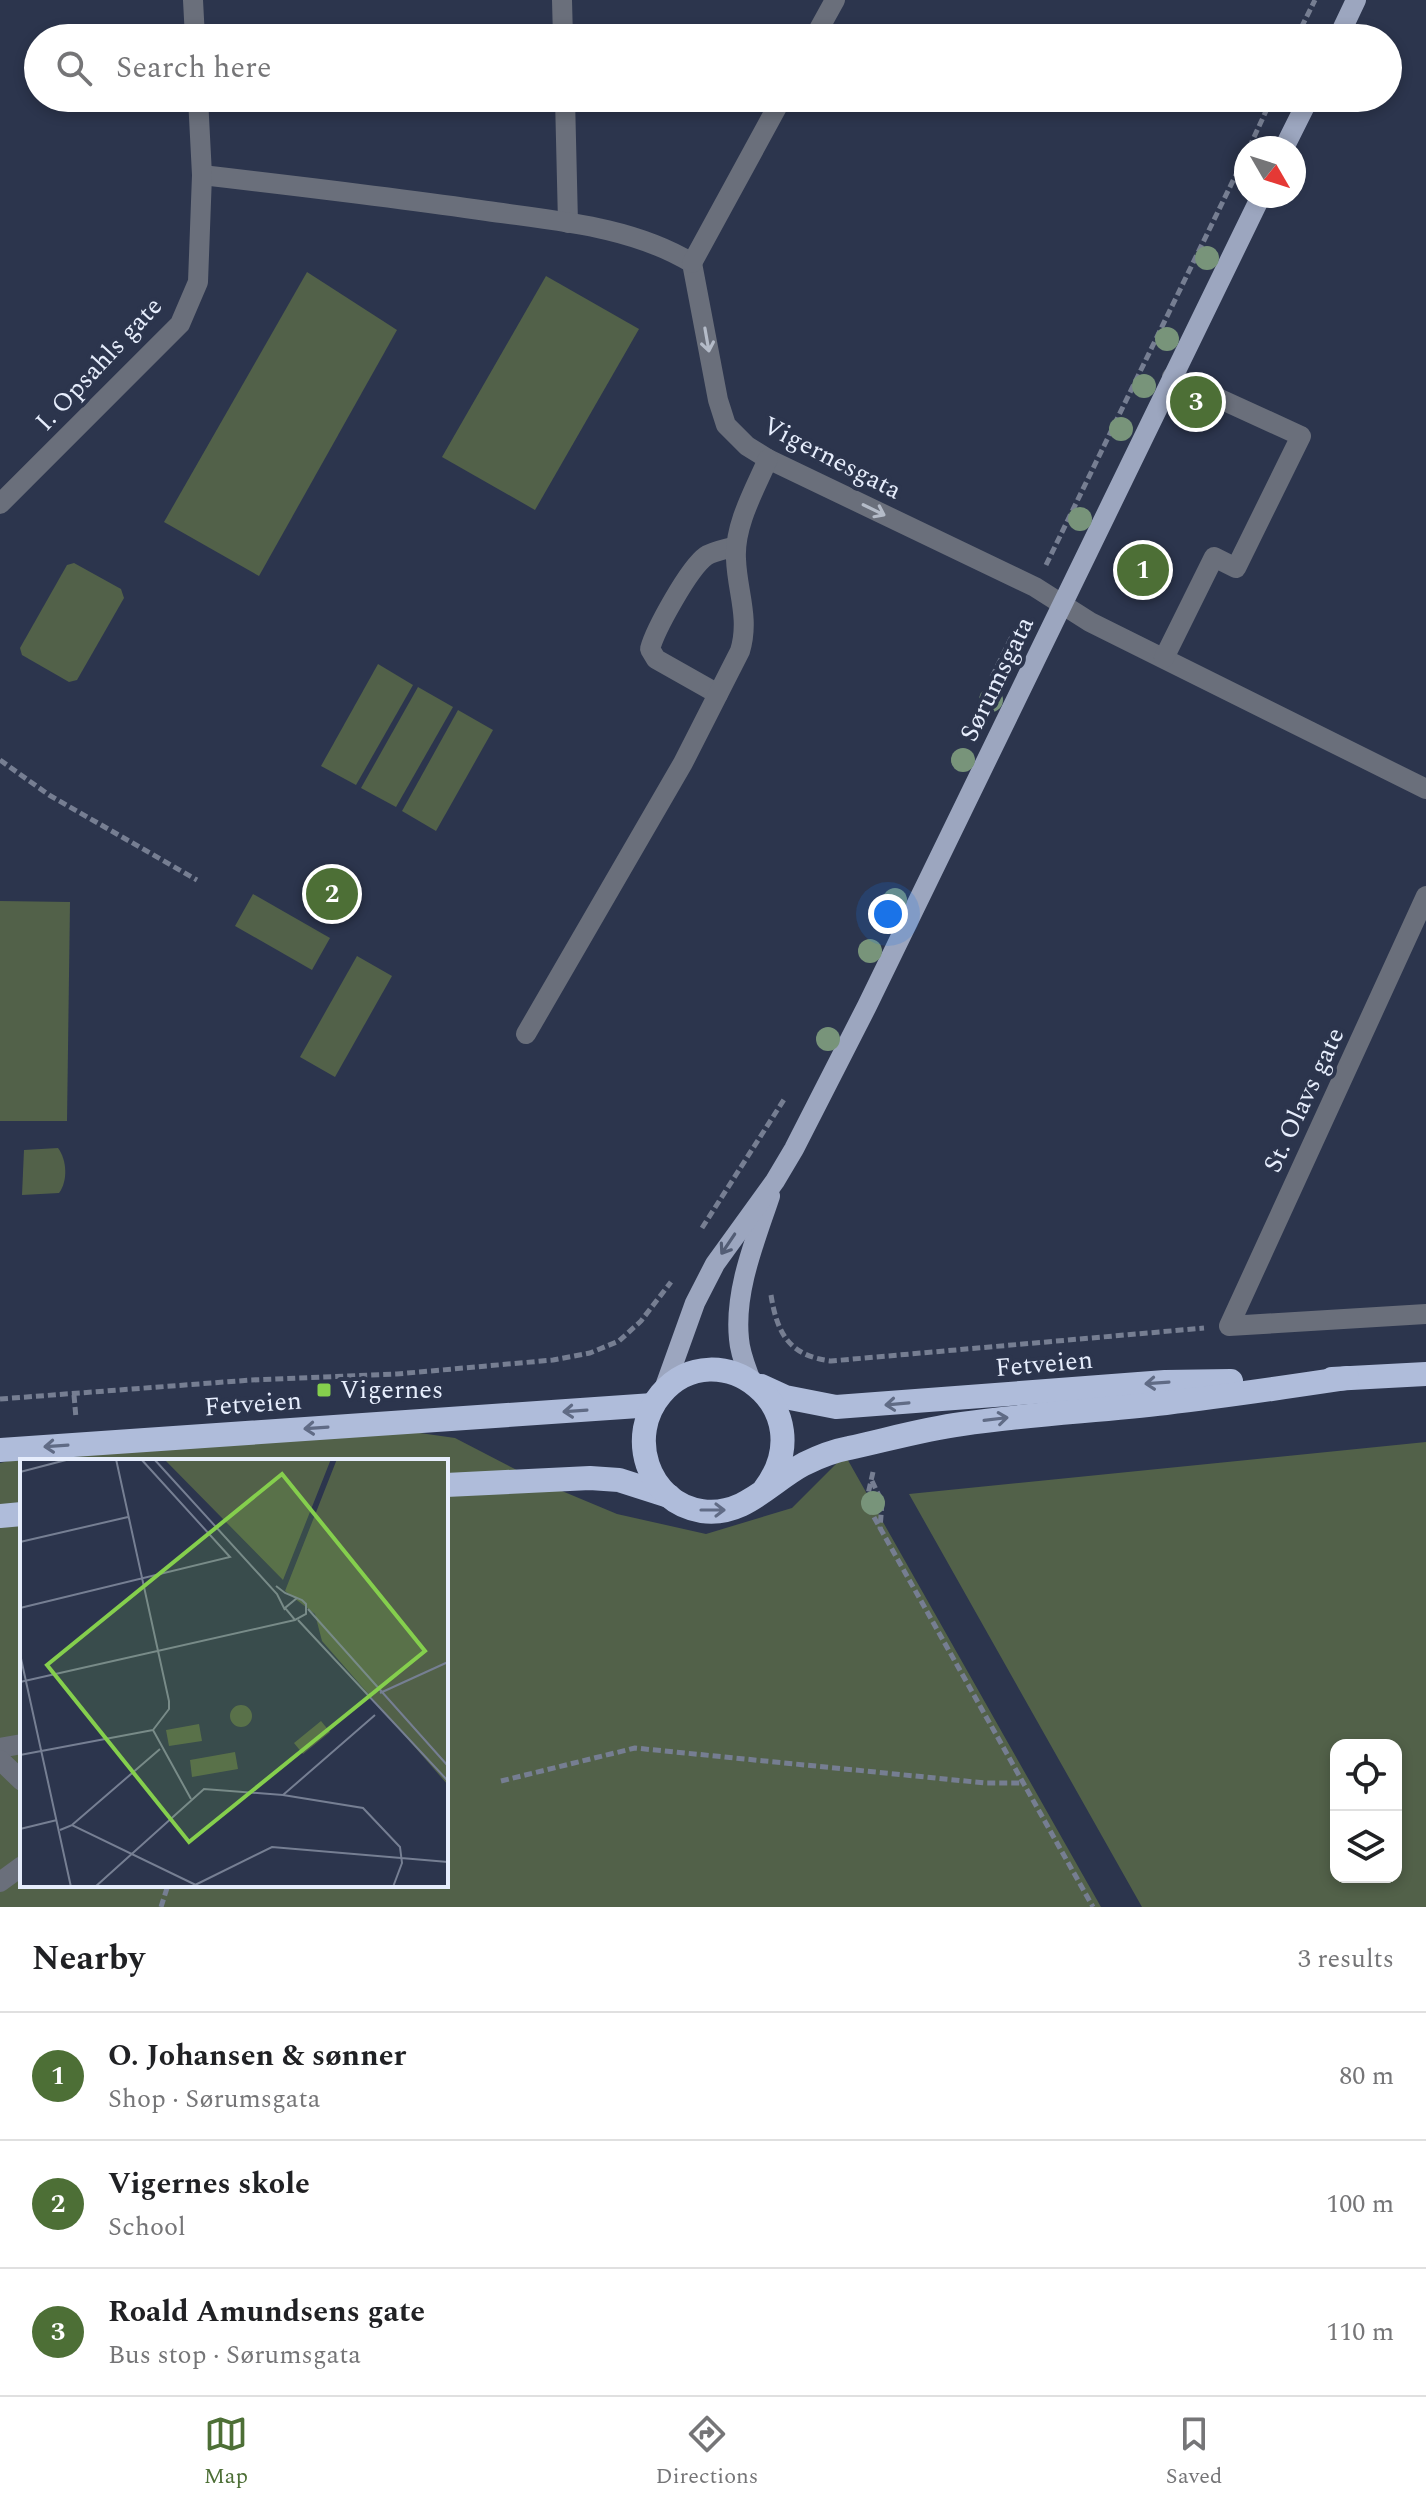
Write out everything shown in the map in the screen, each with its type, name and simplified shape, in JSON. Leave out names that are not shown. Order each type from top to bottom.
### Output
[{"type":"highway","points":[[448,1485],[590,1478],[619,1480],[669,1496],[700,1511],[718,1512],[750,1501],[764,1490],[775,1476],[782,1459],[784,1442],[775,1407],[751,1381],[721,1371],[705,1371],[690,1375],[658,1398],[646,1420],[644,1453],[648,1469],[669,1496]]},
{"type":"highway","name":"Fetveien","points":[[751,1381],[785,1397],[836,1407],[1165,1382],[1426,1374]]},
{"type":"highway","name":"Fetveien","points":[[764,1490],[803,1465],[835,1451],[958,1424],[1165,1403],[1347,1378]]},
{"type":"highway","name":"Fetveien","points":[[0,1450],[658,1398]]},
{"type":"highway","points":[[0,1516],[20,1514]]},
{"type":"main road","points":[[1345,24],[1356,0]]},
{"type":"main road","points":[[1290,136],[1302,112]]},
{"type":"main road","name":"Sørumsgata","points":[[658,1398],[683,1331],[715,1264],[775,1181],[863,1014],[1255,208]]},
{"type":"main road","name":"Sørumsgata","points":[[751,1381],[738,1337],[740,1310],[745,1276],[775,1181]]},
{"type":"street","points":[[193,0],[194,24]]},
{"type":"street","points":[[562,0],[563,24]]},
{"type":"street","points":[[822,24],[835,0]]},
{"type":"street","name":"I. Opsahls gate","points":[[5,493],[180,324],[198,282],[202,175],[199,112]]},
{"type":"street","points":[[565,112],[568,223]]},
{"type":"street","points":[[202,175],[382,196],[612,230],[692,263],[774,112]]},
{"type":"street","name":"Vigernesgata","points":[[692,263],[718,400],[726,425],[747,446],[768,459],[1038,581],[1062,605],[1090,622],[1426,789]]},
{"type":"street","points":[[1164,658],[1214,557],[1236,568],[1301,436],[1172,377]]},
{"type":"street","points":[[526,1034],[683,763],[740,651],[745,634],[736,546],[768,459]]},
{"type":"street","points":[[718,694],[656,659],[650,649],[688,577],[706,556],[736,546]]},
{"type":"street","name":"St. Olavs gate","points":[[1229,1326],[1426,896]]},
{"type":"street","points":[[1229,1326],[1426,1314]]},
{"type":"street","points":[[0,1748],[20,1744]]},
{"type":"street","points":[[0,1760],[20,1779]]},
{"type":"street","points":[[0,1882],[20,1867]]},
{"type":"path","points":[[1303,24],[1315,0]]},
{"type":"path","points":[[1255,136],[1266,112]]},
{"type":"path","points":[[1038,581],[1234,179]]},
{"type":"path","points":[[989,683],[1019,622]]},
{"type":"path","points":[[0,760],[49,795],[197,880]]},
{"type":"path","points":[[701,1231],[791,1090]]},
{"type":"path","points":[[0,1399],[251,1380],[397,1374],[553,1360],[590,1353],[619,1341],[662,1296],[676,1272]]},
{"type":"path","points":[[770,1289],[777,1324],[788,1342],[803,1354],[831,1361],[1229,1326]]},
{"type":"path","points":[[74,1395],[76,1423]]},
{"type":"path","points":[[879,1530],[882,1502],[872,1480],[866,1503],[879,1530],[1093,1907]]},
{"type":"path","points":[[501,1781],[635,1748],[985,1783],[1023,1783]]},
{"type":"path","points":[[161,1907],[167,1887]]},
{"type":"green space","points":[[307,272],[397,330],[259,576],[164,522]]},
{"type":"green space","points":[[546,276],[639,329],[535,510],[442,457]]},
{"type":"green space","points":[[74,563],[121,589],[124,598],[77,680],[69,682],[22,655],[20,648],[67,565]]},
{"type":"green space","points":[[378,664],[413,685],[356,785],[321,766]]},
{"type":"green space","points":[[418,687],[453,707],[396,807],[361,788]]},
{"type":"green space","points":[[458,710],[493,730],[436,831],[402,811]]},
{"type":"green space","points":[[253,894],[330,938],[312,970],[235,926]]},
{"type":"green space","points":[[0,901],[70,902],[67,1121],[0,1121]]},
{"type":"green space","points":[[357,956],[392,976],[335,1077],[300,1057]]},
{"type":"green space","points":[[58,1148],[65,1170],[59,1193],[22,1195],[24,1150]]},
{"type":"green space","points":[[385,1428],[455,1438],[538,1481],[617,1514],[706,1534],[792,1508],[845,1455],[1101,1907],[0,1907],[0,1463],[44,1453]]},
{"type":"green space","points":[[1426,1442],[1426,1907],[1142,1907],[909,1494]]},
{"type":"place","name":"Roald Amundsens gate","points":[[1196,402]]},
{"type":"place","name":"O. Johansen & sønner","points":[[1143,570]]},
{"type":"place","name":"Vigernes skole","points":[[332,894]]},
{"type":"place","name":"Vigernes","points":[[324,1390]]}]
